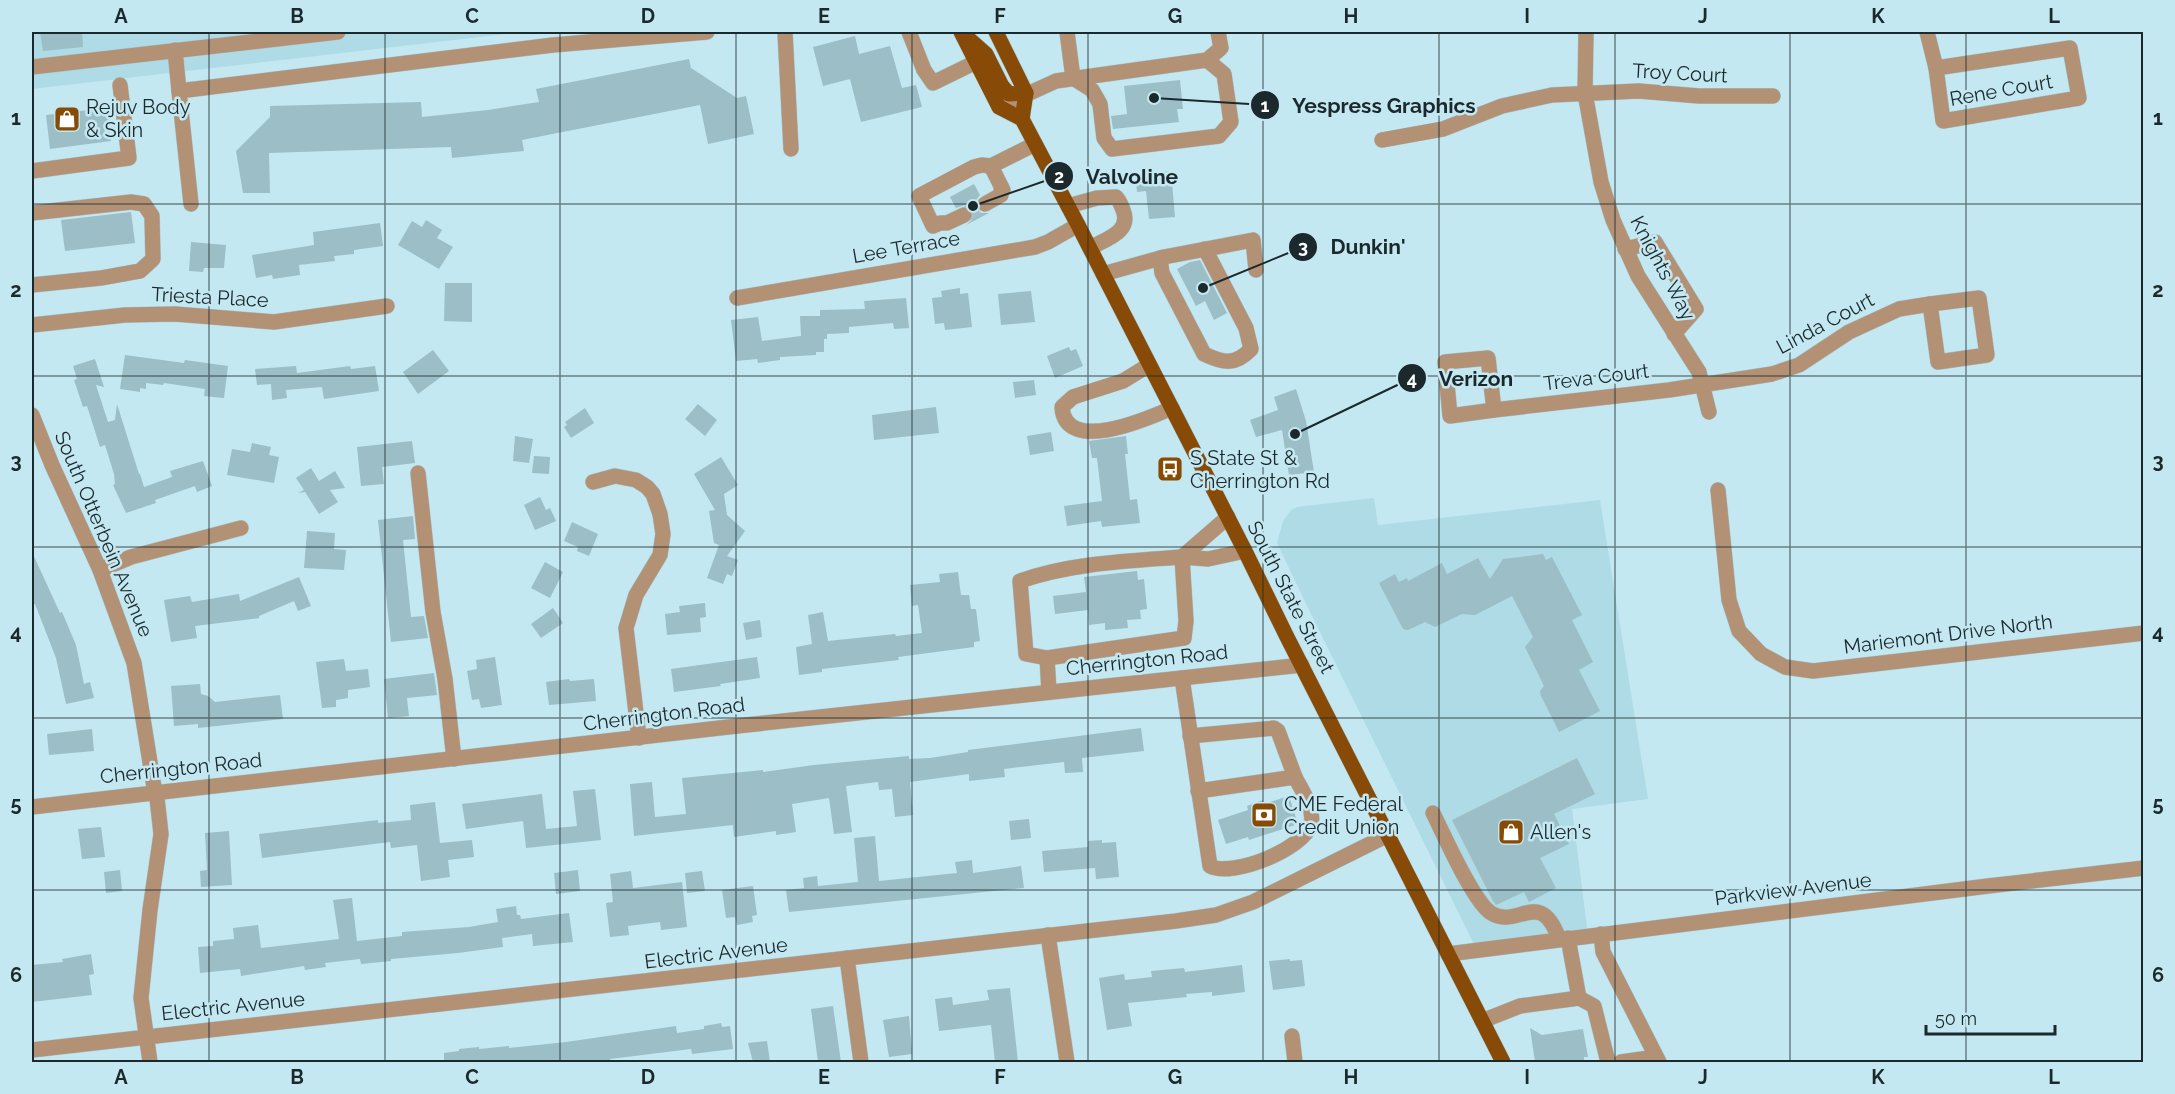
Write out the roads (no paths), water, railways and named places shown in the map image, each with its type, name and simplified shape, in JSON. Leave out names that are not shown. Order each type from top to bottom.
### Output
[{"type":"main road","points":[[961,32],[999,107],[1022,119],[1026,93],[996,32]]},
{"type":"main road","points":[[961,32],[986,54],[1002,86],[1010,94],[1026,93]]},
{"type":"main road","points":[[984,32],[1003,48]]},
{"type":"main road","name":"South State Street","points":[[1022,119],[1228,517],[1503,1062]]},
{"type":"street","points":[[32,67],[338,32]]},
{"type":"street","points":[[179,91],[554,45],[707,32]]},
{"type":"street","points":[[785,32],[791,148]]},
{"type":"street","points":[[909,32],[924,70],[933,83],[976,62]]},
{"type":"street","points":[[1067,32],[1073,78]]},
{"type":"street","points":[[999,107],[1056,81],[1207,60],[1221,48],[1218,32]]},
{"type":"street","name":"Knights Way","points":[[1586,32],[1585,93],[1601,182],[1613,220],[1638,276],[1699,372],[1709,412]]},
{"type":"street","name":"Rene Court","points":[[1927,32],[1936,68],[1944,121],[2079,98],[2070,48],[1936,68]]},
{"type":"street","points":[[175,50],[191,204]]},
{"type":"street","points":[[1073,78],[1092,90],[1100,104],[1104,138],[1112,149],[1219,136],[1231,122],[1224,74],[1207,60]]},
{"type":"street","points":[[32,171],[129,159],[120,85]]},
{"type":"street","name":"Troy Court","points":[[1382,140],[1443,129],[1502,106],[1552,95],[1638,91],[1699,96],[1773,96]]},
{"type":"street","points":[[962,212],[944,216],[940,223],[933,226],[919,196],[974,167],[991,166],[1035,144]]},
{"type":"street","points":[[983,201],[1000,195],[1003,190],[991,166]]},
{"type":"street","points":[[1068,206],[1097,198],[1116,197],[1119,200],[1126,217],[1125,225],[1121,230],[1090,248]]},
{"type":"street","points":[[32,213],[131,202],[144,204],[152,216],[153,259],[140,271],[101,278],[32,285]]},
{"type":"street","name":"Lee Terrace","points":[[737,297],[1035,247],[1078,225]]},
{"type":"street","points":[[1103,274],[1160,258],[1253,240],[1256,270]]},
{"type":"street","points":[[1625,249],[1655,242],[1696,309],[1674,334]]},
{"type":"street","points":[[1160,258],[1162,273],[1204,354],[1226,362],[1243,358],[1251,349],[1246,328],[1205,249]]},
{"type":"street","name":"Linda Court","points":[[1704,385],[1772,374],[1799,365],[1859,327],[1899,309],[1930,304],[1979,298],[1986,355],[1938,362],[1930,304]]},
{"type":"street","name":"Triesta Place","points":[[32,326],[125,315],[176,314],[274,322],[387,306]]},
{"type":"street","name":"Treva Court","points":[[1494,410],[1488,358],[1445,362],[1450,416],[1704,385]]},
{"type":"street","points":[[1149,365],[1123,381],[1073,397],[1062,407],[1063,418],[1068,425],[1080,430],[1108,430],[1143,421],[1172,408]]},
{"type":"street","name":"South Otterbein Avenue","points":[[32,415],[100,570],[134,663],[161,834],[141,998],[150,1062]]},
{"type":"street","points":[[418,473],[433,612],[445,679],[454,759]]},
{"type":"street","points":[[593,482],[615,476],[636,480],[653,494],[660,514],[663,534],[660,555],[636,594],[626,628],[639,738]]},
{"type":"street","name":"Mariemont Drive North","points":[[1718,490],[1729,600],[1739,631],[1761,654],[1785,667],[1813,671],[2144,633]]},
{"type":"street","points":[[1182,557],[1228,517]]},
{"type":"street","points":[[100,570],[131,557],[241,528]]},
{"type":"street","points":[[1182,557],[1186,621],[1184,638],[1047,658],[1026,654],[1020,581],[1042,573],[1115,562],[1182,557],[1208,559],[1245,551]]},
{"type":"street","points":[[1047,658],[1049,692]]},
{"type":"street","name":"Cherrington Road","points":[[32,807],[1302,665]]},
{"type":"street","points":[[1182,678],[1190,736],[1208,860],[1210,866],[1236,868],[1280,854],[1308,831],[1311,821],[1310,808],[1295,777],[1278,730],[1269,727],[1190,736]]},
{"type":"street","points":[[1198,791],[1295,777]]},
{"type":"street","points":[[1433,813],[1485,907],[1498,916],[1536,912],[1549,917],[1564,938],[1579,998]]},
{"type":"street","name":"Electric Avenue","points":[[32,1050],[1216,915],[1253,902],[1389,835]]},
{"type":"street","name":"Parkview Avenue","points":[[1448,954],[2144,868]]},
{"type":"street","points":[[1601,934],[1604,953],[1658,1060],[1621,1062]]},
{"type":"street","points":[[1048,935],[1067,1062]]},
{"type":"street","points":[[847,958],[861,1062]]},
{"type":"street","points":[[1482,1021],[1520,1006],[1579,998],[1594,1006],[1608,1062]]},
{"type":"street","points":[[1292,1036],[1295,1062]]},
{"type":"tunnel","points":[[964,215],[985,204]]},
{"type":"place","name":"Yespress Graphics","points":[[1154,98]]},
{"type":"place","name":"Rejuv Body & Skin","points":[[67,119]]},
{"type":"place","name":"Valvoline","points":[[973,206]]},
{"type":"place","name":"Dunkin'","points":[[1203,288]]},
{"type":"place","name":"Verizon","points":[[1295,434]]},
{"type":"place","name":"S State St & Cherrington Rd","points":[[1170,469]]},
{"type":"place","name":"CME Federal Credit Union","points":[[1264,815]]},
{"type":"place","name":"Allen's","points":[[1511,832]]}]
